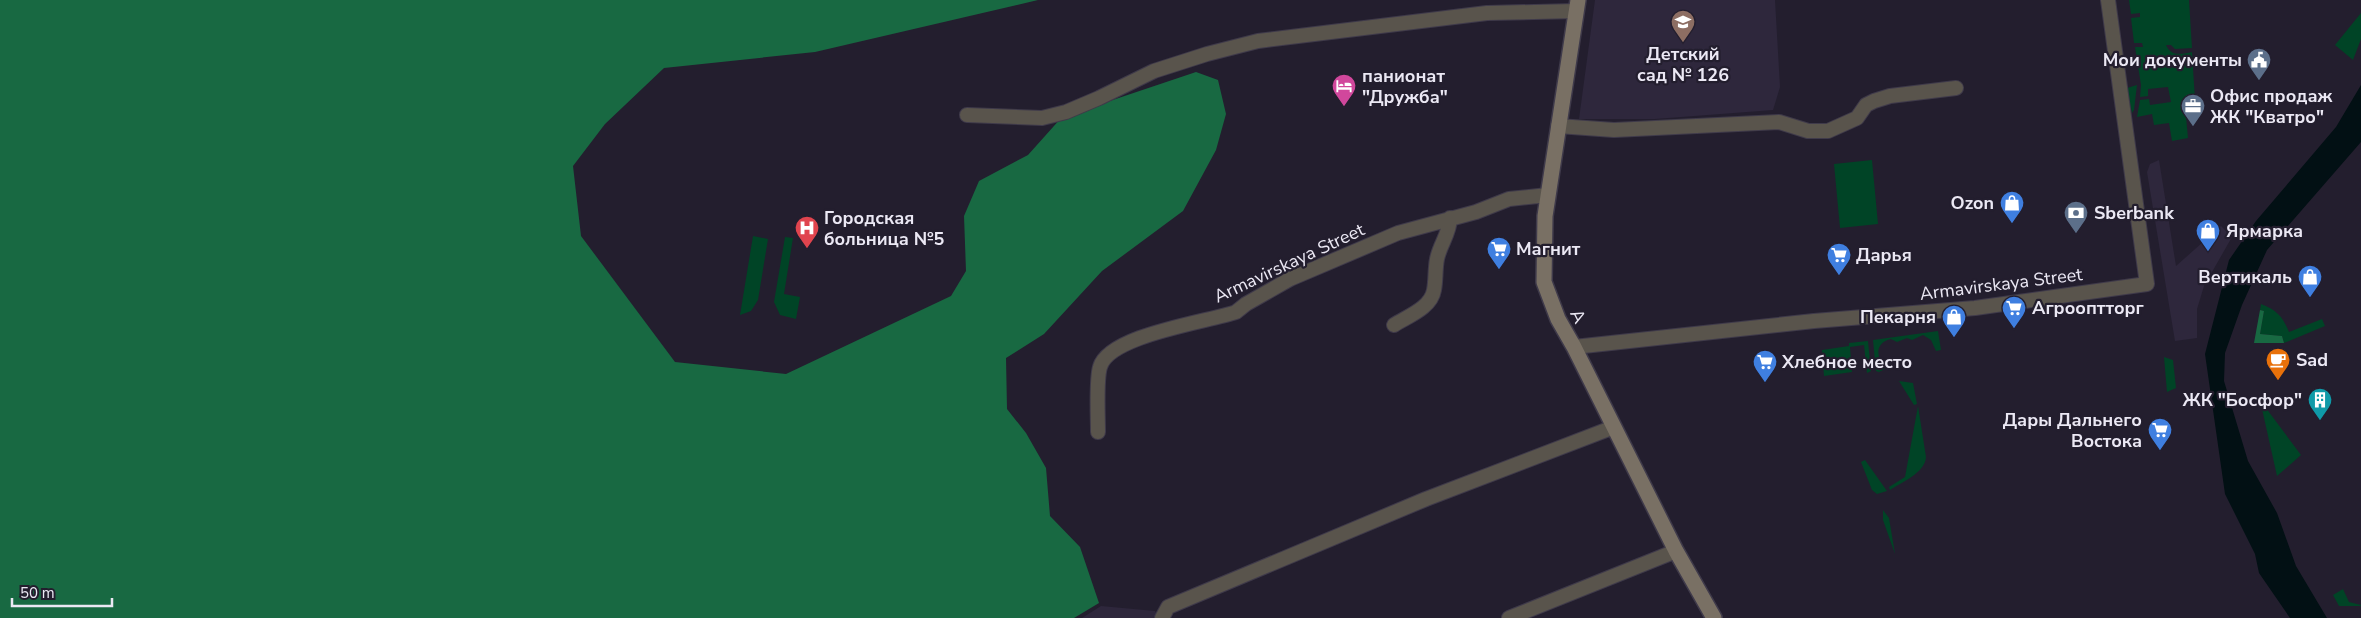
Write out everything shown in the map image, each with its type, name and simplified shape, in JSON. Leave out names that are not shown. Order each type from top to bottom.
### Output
[{"type":"main road","name":"A","points":[[1577,6],[1545,216],[1544,282],[1558,320],[1574,347],[1676,551],[1714,618]]},
{"type":"street","name":"Armavirskaya Street","points":[[1574,347],[1814,321],[1975,308],[2146,284],[2108,0]]},
{"type":"street","points":[[967,115],[1042,118],[1066,112],[1154,71],[1207,54],[1258,41],[1487,13],[1577,6]]},
{"type":"street","points":[[1558,126],[1614,130],[1779,122],[1808,131],[1828,131],[1857,118],[1866,105],[1874,101],[1890,96],[1956,88]]},
{"type":"street","name":"Armavirskaya Street","points":[[1098,432],[1100,366],[1108,354],[1132,340],[1236,312],[1246,304],[1290,279],[1398,233],[1476,212],[1509,199],[1548,195]]},
{"type":"street","points":[[1394,325],[1426,306],[1434,292],[1437,259],[1442,241],[1450,228],[1450,218]]},
{"type":"street","points":[[1162,618],[1168,608],[1426,498],[1614,427]]},
{"type":"street","points":[[1509,618],[1676,551]]},
{"type":"shaded area","name":"Детский сад № 126","points":[[1595,0],[1775,0],[1780,87],[1773,110],[1655,119],[1579,119]]},
{"type":"shaded area","points":[[2361,85],[2361,142],[2267,250],[2242,305],[2225,353],[2224,381],[2248,461],[2277,513],[2296,566],[2327,618],[2290,618],[2259,573],[2255,554],[2225,494],[2205,354],[2229,260],[2256,221],[2336,127]]},
{"type":"shaded area","name":"Ярмарка","points":[[2159,160],[2176,266],[2221,226],[2232,237],[2204,286],[2197,309],[2197,338],[2175,341],[2147,172],[2150,164]]},
{"type":"shaded area","points":[[1101,606],[1155,611],[1159,618],[1082,618]]},
{"type":"green space","points":[[0,0],[1038,0],[815,52],[664,68],[605,124],[573,166],[581,236],[675,362],[786,374],[951,296],[966,271],[964,216],[979,181],[1028,155],[1062,117],[1196,72],[1218,80],[1226,114],[1216,150],[1183,211],[1102,271],[1044,334],[1006,358],[1007,409],[1026,433],[1046,468],[1050,516],[1080,547],[1099,603],[1074,618],[0,618]]},
{"type":"green space","points":[[2129,0],[2189,0],[2192,48],[2175,49],[2171,45],[2166,45],[2174,53],[2192,52],[2196,116],[2186,117],[2188,138],[2172,141],[2169,123],[2154,125],[2152,114],[2137,117],[2140,100],[2149,99],[2150,105],[2171,102],[2168,87],[2148,89],[2148,96],[2140,97],[2141,85],[2135,47],[2143,47],[2142,43],[2134,43],[2131,18],[2140,17],[2140,13],[2131,14]]},
{"type":"green space","points":[[2361,13],[2361,39],[2353,60],[2335,45]]},
{"type":"green space","points":[[2137,85],[2134,110],[2132,113],[2127,88]]},
{"type":"green space","points":[[1872,160],[1878,224],[1840,228],[1834,164]]},
{"type":"green space","points":[[753,236],[768,239],[758,300],[751,311],[740,315]]},
{"type":"green space","points":[[785,237],[793,238],[784,294],[800,297],[796,319],[780,315],[774,302]]},
{"type":"green space","points":[[2261,304],[2279,315],[2289,332],[2322,319],[2325,326],[2284,343],[2282,336],[2260,334],[2264,311],[2260,310]]},
{"type":"green space","points":[[2260,310],[2264,311],[2260,334],[2282,336],[2284,343],[2254,343]]},
{"type":"green space","points":[[1938,331],[1941,350],[1936,351],[1931,340],[1923,335],[1912,340],[1907,338],[1897,342],[1891,339],[1883,342],[1878,351],[1880,359],[1882,363],[1891,366],[1879,372],[1876,371],[1873,340]]},
{"type":"green space","points":[[1868,341],[1871,371],[1867,373],[1864,345],[1850,347],[1852,372],[1824,376],[1822,350],[1849,346],[1849,343]]},
{"type":"green space","points":[[2164,357],[2173,360],[2176,388],[2167,392]]},
{"type":"green space","points":[[1899,381],[1913,383],[1917,404],[1914,405]]},
{"type":"green space","points":[[2260,400],[2301,455],[2277,476]]},
{"type":"green space","points":[[1918,406],[1926,457],[1925,463],[1912,476],[1890,490],[1889,487],[1905,477]]},
{"type":"green space","points":[[1865,460],[1887,491],[1877,494],[1872,490],[1861,462]]},
{"type":"green space","points":[[1883,510],[1889,518],[1895,554],[1883,520]]},
{"type":"green space","points":[[2343,589],[2349,602],[2361,606],[2339,606],[2333,595]]},
{"type":"place","name":"Детский сад № 126","points":[[1683,43]]},
{"type":"place","name":"Мои документы","points":[[2259,81]]},
{"type":"place","name":"панионат \"Дружба\"","points":[[1344,107]]},
{"type":"place","name":"Офис продаж ЖК \"Кватро\"","points":[[2193,127]]},
{"type":"place","name":"Ozon","points":[[2012,224]]},
{"type":"place","name":"Sberbank","points":[[2076,234]]},
{"type":"place","name":"Городская больница №5","points":[[807,249]]},
{"type":"place","name":"Ярмарка","points":[[2208,252]]},
{"type":"place","name":"Магнит","points":[[1499,270]]},
{"type":"place","name":"Дарья","points":[[1839,276]]},
{"type":"place","name":"Вертикаль","points":[[2310,298]]},
{"type":"place","name":"Агрооптторг","points":[[2014,329]]},
{"type":"place","name":"Пекарня","points":[[1954,338]]},
{"type":"place","name":"Sad","points":[[2278,381]]},
{"type":"place","name":"Хлебное место","points":[[1765,383]]},
{"type":"place","name":"ЖК \"Босфор\"","points":[[2320,421]]},
{"type":"place","name":"Дары Дальнего Востока","points":[[2160,451]]}]
